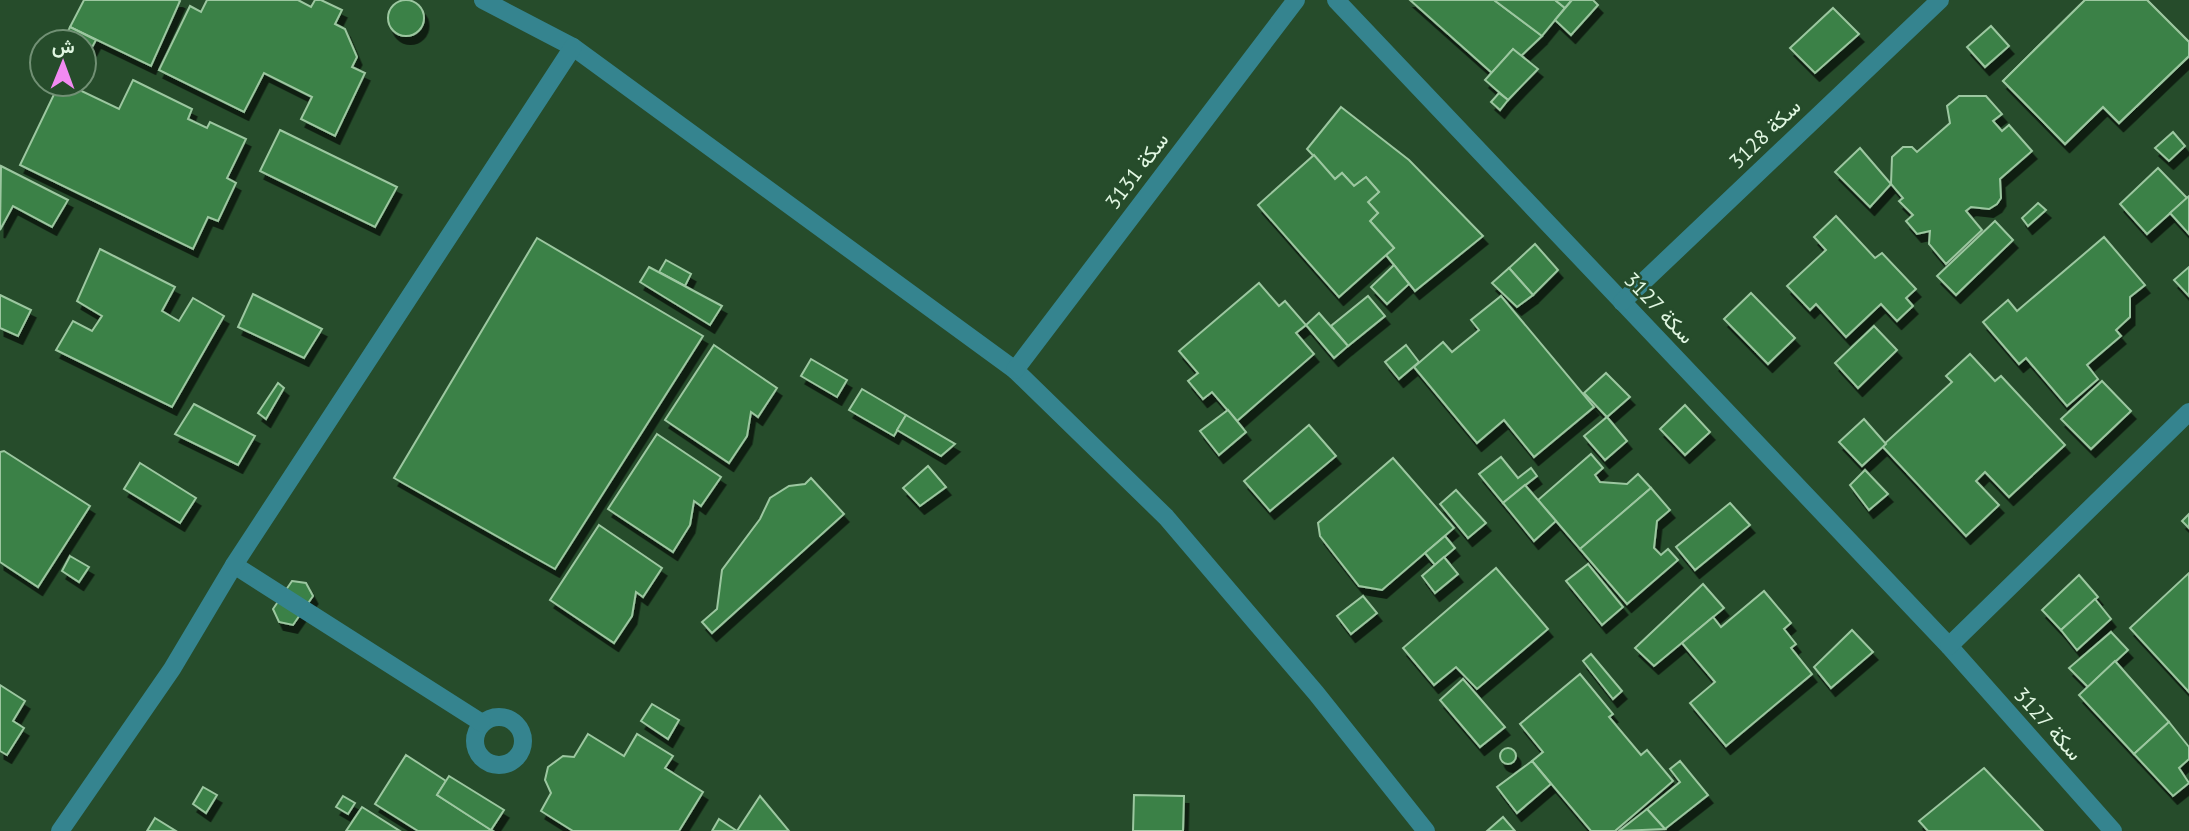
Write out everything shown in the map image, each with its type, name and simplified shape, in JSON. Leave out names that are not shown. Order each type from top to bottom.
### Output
[{"type":"street","points":[[483,0],[573,47],[1015,369],[1166,517],[1316,692],[1426,831]]},
{"type":"street","name":"سكة 3131","points":[[1015,369],[1296,0]]},
{"type":"street","name":"سكة 3127","points":[[1336,0],[1949,646],[2113,831]]},
{"type":"street","name":"سكة 3128","points":[[1622,302],[1940,0]]},
{"type":"street","points":[[60,831],[172,669],[234,565],[573,47]]},
{"type":"street","points":[[1949,646],[2189,412]]},
{"type":"street","points":[[234,565],[482,723]]},
{"type":"building","points":[[84,0],[180,1],[151,66],[98,40],[98,28],[70,27]]},
{"type":"building","points":[[207,0],[298,0],[311,7],[315,0],[321,0],[342,10],[335,24],[345,29],[357,57],[352,67],[365,73],[335,136],[301,119],[312,97],[264,73],[244,112],[159,70],[190,6],[201,12]]},
{"type":"building","points":[[406,0],[419,5],[424,18],[419,31],[406,36],[393,31],[388,18],[393,5]]},
{"type":"building","points":[[1410,0],[1494,0],[1542,36],[1520,57],[1513,49],[1492,73]]},
{"type":"building","points":[[1494,0],[1555,0],[1565,8],[1542,36]]},
{"type":"building","points":[[1555,0],[1572,0],[1565,8]]},
{"type":"building","points":[[1572,0],[1593,0],[1598,5],[1571,35],[1555,20]]},
{"type":"building","points":[[2085,0],[2147,0],[2189,42],[2189,56],[2119,123],[2103,107],[2065,144],[2003,81]],"holes":[[[2109,53],[2133,76],[2109,100],[2085,78]]]},
{"type":"building","points":[[2085,0],[2147,0],[2189,42],[2189,56],[2119,123],[2103,107],[2065,144],[2003,81]]},
{"type":"building","points":[[1833,8],[1859,34],[1815,73],[1790,48]]},
{"type":"building","points":[[1991,26],[2009,46],[1985,67],[1967,47]]},
{"type":"building","points":[[1513,49],[1538,69],[1508,100],[1485,80]]},
{"type":"building","points":[[133,80],[192,109],[188,119],[207,128],[210,122],[246,139],[227,178],[236,183],[218,221],[208,217],[193,249],[20,165],[52,98],[96,98],[119,109]]},
{"type":"building","points":[[1499,93],[1508,100],[1500,110],[1491,102]]},
{"type":"building","points":[[1959,96],[1986,96],[2002,114],[1993,121],[2002,131],[2009,125],[2032,151],[2000,179],[2001,198],[1997,204],[1989,209],[1971,207],[1966,211],[1982,230],[1946,264],[1929,244],[1930,231],[1917,234],[1906,221],[1913,215],[1899,201],[1903,198],[1891,184],[1892,157],[1903,147],[1912,147],[1917,152],[1950,123],[1947,106]]},
{"type":"building","points":[[1341,107],[1409,160],[1483,236],[1415,291],[1386,255],[1394,248],[1370,221],[1378,213],[1368,202],[1379,192],[1366,177],[1354,186],[1342,173],[1335,179],[1307,149]]},
{"type":"building","points":[[280,130],[397,187],[375,227],[260,171]]},
{"type":"building","points":[[2173,132],[2185,146],[2169,161],[2155,148]]},
{"type":"building","points":[[1860,148],[1891,184],[1870,207],[1835,172]]},
{"type":"building","points":[[1314,155],[1335,179],[1342,173],[1354,186],[1366,177],[1379,192],[1368,202],[1378,213],[1370,221],[1394,248],[1339,297],[1258,205]]},
{"type":"building","points":[[1,166],[68,200],[52,227],[13,206],[0,230]]},
{"type":"building","points":[[2158,168],[2187,198],[2147,234],[2120,204]]},
{"type":"building","points":[[2189,196],[2189,234],[2170,213]]},
{"type":"building","points":[[2038,203],[2046,210],[2028,226],[2022,218]]},
{"type":"building","points":[[1836,216],[1875,258],[1882,253],[1916,289],[1906,298],[1913,306],[1897,321],[1881,304],[1846,337],[1816,304],[1810,310],[1787,286],[1826,250],[1814,237]]},
{"type":"building","points":[[1995,221],[2013,240],[1956,295],[1937,276]]},
{"type":"building","points":[[2104,237],[2145,285],[2130,297],[2130,317],[2116,330],[2121,336],[2087,365],[2098,379],[2067,406],[2026,358],[2019,364],[1983,322],[2008,300],[2017,311]]},
{"type":"building","points":[[537,238],[703,336],[555,569],[394,478]]},
{"type":"building","points":[[1535,244],[1558,270],[1533,295],[1509,268]]},
{"type":"building","points":[[100,249],[175,287],[162,311],[179,321],[193,298],[224,316],[172,407],[56,350],[73,321],[92,331],[102,316],[77,301]]},
{"type":"building","points":[[666,260],[691,274],[685,286],[659,272]]},
{"type":"building","points":[[1394,265],[1409,284],[1387,304],[1371,287]]},
{"type":"building","points":[[649,267],[722,306],[710,325],[640,282]]},
{"type":"building","points":[[2189,267],[2189,296],[2174,280]]},
{"type":"building","points":[[1509,268],[1533,295],[1517,307],[1492,283]]},
{"type":"building","points":[[1259,283],[1279,306],[1285,301],[1306,325],[1296,333],[1314,354],[1237,421],[1212,392],[1203,399],[1188,381],[1198,373],[1179,351]]},
{"type":"building","points":[[1751,293],[1795,338],[1768,364],[1724,319]]},
{"type":"building","points":[[253,294],[322,329],[304,358],[238,327]]},
{"type":"building","points":[[0,295],[31,310],[18,336],[0,328]]},
{"type":"building","points":[[1368,296],[1385,316],[1348,346],[1331,326]]},
{"type":"building","points":[[1501,296],[1594,407],[1534,457],[1504,420],[1477,443],[1414,367],[1443,342],[1452,352],[1479,330],[1471,320]]},
{"type":"building","points":[[1319,313],[1348,346],[1334,358],[1306,325]]},
{"type":"building","points":[[1874,326],[1897,350],[1858,388],[1835,363]]},
{"type":"building","points":[[714,345],[777,388],[758,417],[751,412],[747,436],[729,463],[665,420]]},
{"type":"building","points":[[1406,345],[1419,362],[1399,379],[1385,362]]},
{"type":"building","points":[[1970,354],[1995,381],[2001,376],[2065,445],[2009,497],[1985,472],[1976,481],[1999,505],[1966,536],[1882,446],[1952,382],[1946,376]]},
{"type":"building","points":[[811,359],[847,380],[837,397],[801,376]]},
{"type":"building","points":[[1606,373],[1630,397],[1607,417],[1584,393]]},
{"type":"building","points":[[2102,381],[2131,411],[2091,449],[2061,419]]},
{"type":"building","points":[[278,383],[284,388],[266,419],[258,413]]},
{"type":"building","points":[[862,389],[906,415],[894,436],[849,410]]},
{"type":"building","points":[[194,404],[255,436],[238,465],[175,434]]},
{"type":"building","points":[[1685,405],[1710,432],[1685,455],[1660,429]]},
{"type":"building","points":[[1228,410],[1246,432],[1219,455],[1200,431]]},
{"type":"building","points":[[906,415],[955,444],[941,456],[897,430]]},
{"type":"building","points":[[1607,417],[1627,441],[1605,460],[1584,436]]},
{"type":"building","points":[[1864,419],[1886,444],[1862,466],[1839,442]]},
{"type":"building","points":[[1309,425],[1336,456],[1270,511],[1244,481]]},
{"type":"building","points":[[657,434],[721,477],[701,506],[694,501],[690,525],[673,552],[608,509]]},
{"type":"building","points":[[4,451],[90,506],[38,587],[0,562],[0,452]]},
{"type":"building","points":[[1591,454],[1603,468],[1595,475],[1600,482],[1627,484],[1638,474],[1651,488],[1580,549],[1538,500]]},
{"type":"building","points":[[1501,457],[1518,478],[1531,468],[1537,476],[1503,503],[1479,474]]},
{"type":"building","points":[[1393,458],[1454,528],[1382,590],[1359,586],[1320,536],[1318,523]]},
{"type":"building","points":[[140,463],[196,498],[180,523],[124,489]]},
{"type":"building","points":[[928,466],[946,487],[920,506],[903,488]]},
{"type":"building","points":[[1865,470],[1888,494],[1869,510],[1850,485]]},
{"type":"building","points":[[811,478],[844,514],[712,633],[702,622],[717,609],[722,570],[760,519],[770,498],[789,486],[805,484]]},
{"type":"building","points":[[1525,485],[1556,521],[1534,541],[1503,503]]},
{"type":"building","points":[[1651,488],[1670,510],[1657,521],[1654,548],[1661,555],[1668,549],[1678,560],[1627,604],[1580,549]]},
{"type":"building","points":[[1456,490],[1486,523],[1468,538],[1440,504]]},
{"type":"building","points":[[1730,503],[1750,525],[1695,570],[1676,547]]},
{"type":"building","points":[[2189,514],[2189,528],[2182,521]]},
{"type":"building","points":[[599,525],[662,568],[643,597],[636,592],[632,616],[614,643],[550,600]]},
{"type":"building","points":[[1445,536],[1455,548],[1435,565],[1425,553]]},
{"type":"building","points":[[70,556],[89,567],[79,582],[62,571]]},
{"type":"building","points":[[1444,557],[1458,574],[1435,593],[1422,576]]},
{"type":"building","points":[[1588,564],[1623,607],[1602,625],[1566,581]]},
{"type":"building","points":[[1496,568],[1548,629],[1477,689],[1456,667],[1434,685],[1403,648]]},
{"type":"building","points":[[2189,573],[2189,692],[2130,628]]},
{"type":"building","points":[[2079,575],[2098,597],[2061,630],[2042,610]]},
{"type":"building","points":[[292,581],[306,583],[313,596],[293,625],[279,622],[273,609]]},
{"type":"building","points":[[1703,584],[1724,608],[1654,666],[1635,648]]},
{"type":"building","points":[[1764,591],[1791,623],[1784,629],[1796,644],[1791,648],[1812,674],[1726,746],[1690,703],[1715,682],[1682,643],[1713,617],[1721,627]]},
{"type":"building","points":[[1363,596],[1377,613],[1351,634],[1337,616]]},
{"type":"building","points":[[2095,599],[2111,619],[2077,650],[2061,630]]},
{"type":"building","points":[[1852,630],[1873,652],[1831,688],[1814,667]]},
{"type":"building","points":[[2111,632],[2128,650],[2088,687],[2069,668]]},
{"type":"building","points":[[1591,654],[1622,691],[1613,699],[1583,661]]},
{"type":"building","points":[[2115,661],[2169,722],[2134,754],[2079,695]]},
{"type":"building","points":[[1580,674],[1613,714],[1609,717],[1641,755],[1647,750],[1673,781],[1615,831],[1591,831],[1532,761],[1543,752],[1520,724]]},
{"type":"building","points":[[1463,679],[1505,727],[1480,747],[1440,700]]},
{"type":"building","points":[[0,685],[25,701],[13,721],[24,728],[7,755],[0,751]]},
{"type":"building","points":[[652,704],[679,720],[668,739],[641,721]]},
{"type":"building","points":[[2169,722],[2189,747],[2189,759],[2179,768],[2189,783],[2173,796],[2134,754]]},
{"type":"building","points":[[588,734],[624,756],[637,734],[673,756],[665,768],[703,792],[679,831],[573,831],[541,811],[551,793],[545,780],[548,767],[563,756],[574,757]]},
{"type":"building","points":[[1508,748],[1516,756],[1508,764],[1500,756]]},
{"type":"building","points":[[406,755],[446,781],[437,795],[493,831],[418,831],[375,804]]},
{"type":"building","points":[[1532,761],[1551,784],[1517,813],[1497,787]]},
{"type":"building","points":[[1680,761],[1708,795],[1665,829],[1647,809],[1680,782],[1670,769]]},
{"type":"building","points":[[1984,768],[2043,831],[1928,831],[1919,821]]},
{"type":"building","points":[[449,776],[504,810],[491,830],[437,795]]},
{"type":"building","points":[[203,787],[217,795],[206,813],[193,804]]},
{"type":"building","points":[[1134,795],[1184,796],[1183,831],[1133,831]]},
{"type":"building","points":[[343,796],[355,803],[348,814],[336,807]]},
{"type":"building","points":[[760,796],[789,831],[737,831]]},
{"type":"building","points":[[362,807],[400,831],[346,831]]},
{"type":"building","points":[[1647,809],[1665,829],[1619,831]]},
{"type":"building","points":[[1503,817],[1515,831],[1487,831]]},
{"type":"building","points":[[155,818],[176,831],[147,831]]},
{"type":"building","points":[[719,819],[737,831],[712,831]]}]
